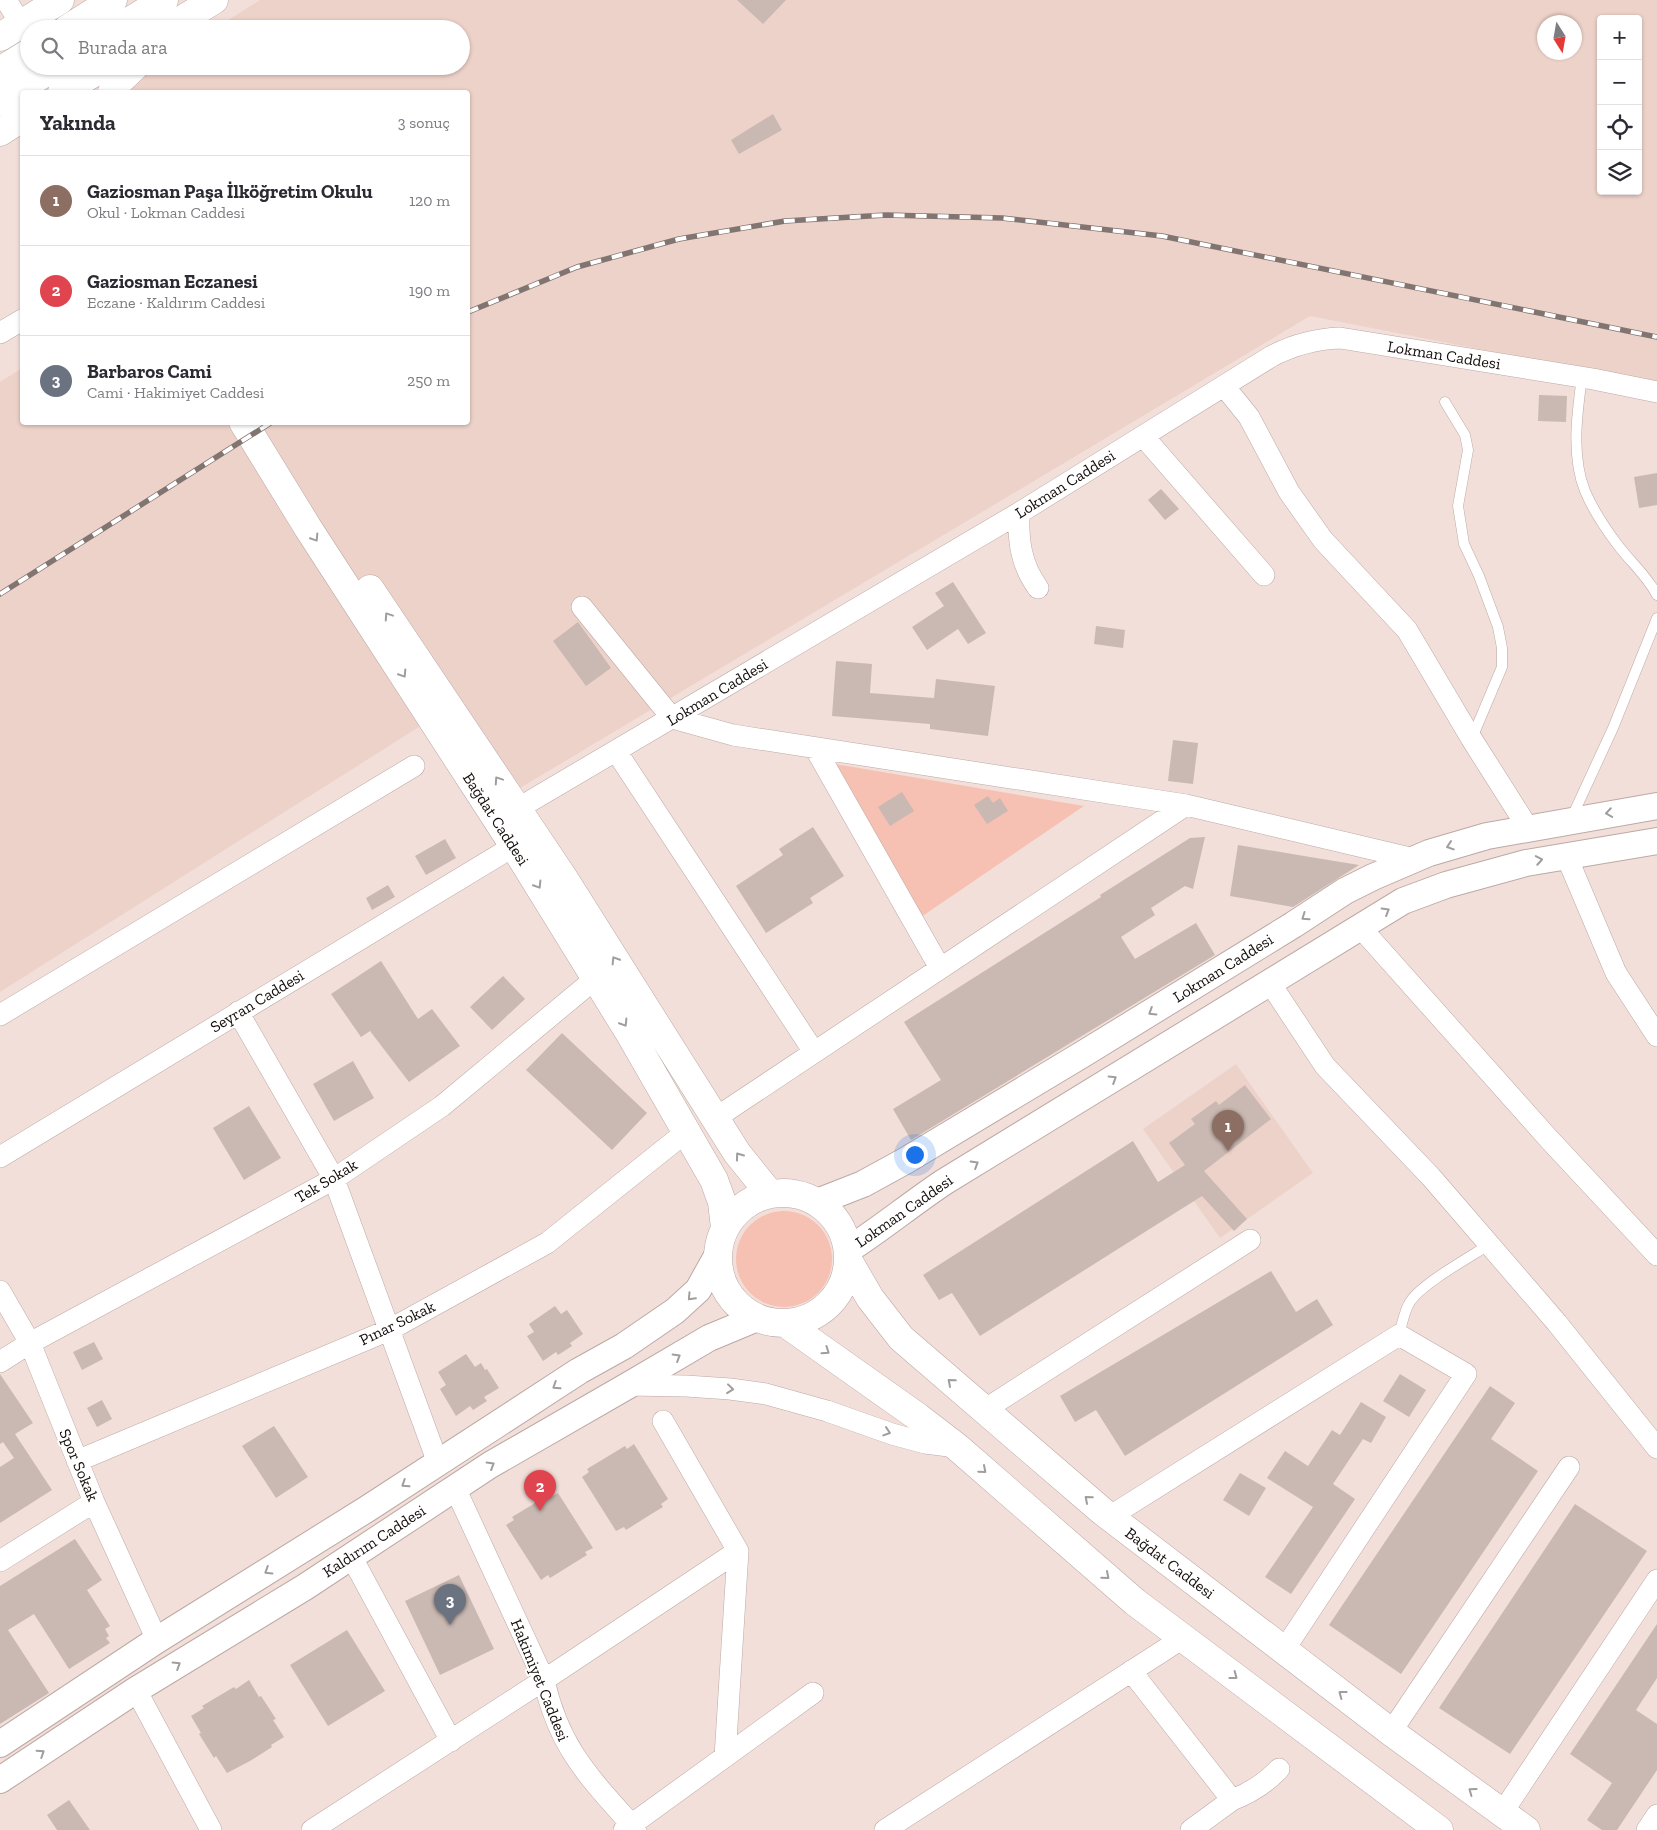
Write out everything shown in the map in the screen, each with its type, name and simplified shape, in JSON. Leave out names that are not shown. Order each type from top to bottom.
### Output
[{"type":"main road","points":[[28,20],[60,0]]},
{"type":"main road","points":[[81,20],[113,0]]},
{"type":"main road","points":[[132,20],[164,0]]},
{"type":"main road","points":[[0,70],[20,58]]},
{"type":"main road","points":[[0,101],[42,75]]},
{"type":"main road","points":[[65,90],[90,75]]},
{"type":"main road","points":[[113,90],[125,75]]},
{"type":"main road","points":[[0,132],[20,119]]},
{"type":"main road","points":[[0,140],[20,130]]},
{"type":"main road","name":"Bağdat Caddesi","points":[[245,425],[308,528],[514,846],[630,1034],[719,1192],[725,1228]]},
{"type":"main road","name":"Bağdat Caddesi","points":[[266,425],[302,488],[568,885],[736,1153],[770,1194]]},
{"type":"main road","points":[[780,1192],[800,1195],[818,1202],[832,1215],[843,1232],[848,1255],[847,1270],[841,1288],[822,1310],[805,1319],[786,1323],[766,1321],[740,1308],[727,1293],[720,1275],[717,1256],[718,1246],[725,1228],[736,1212],[761,1196],[780,1192]]},
{"type":"main road","name":"Bağdat Caddesi","points":[[848,1255],[870,1298],[901,1338],[1109,1517],[1391,1732],[1526,1830]]},
{"type":"main road","points":[[786,1323],[957,1446],[1135,1602],[1439,1830]]},
{"type":"street","points":[[6,0],[10,31]]},
{"type":"street","points":[[0,333],[20,321]]},
{"type":"street","name":"Lokman Caddesi","points":[[517,809],[1019,513],[1288,348],[1316,340],[1340,338],[1582,377],[1657,392]]},
{"type":"street","points":[[1224,386],[1249,417],[1289,492],[1322,540],[1407,630],[1528,828]]},
{"type":"street","points":[[1143,436],[1264,575]]},
{"type":"street","points":[[1019,513],[1022,555],[1027,570],[1038,588]]},
{"type":"street","points":[[582,607],[672,718],[733,735],[1186,805],[1414,859]]},
{"type":"street","points":[[815,748],[940,968]]},
{"type":"street","points":[[616,751],[814,1052]]},
{"type":"street","points":[[0,1015],[414,766]]},
{"type":"street","points":[[714,1119],[1186,805]]},
{"type":"street","name":"Lokman Caddesi","points":[[818,1202],[855,1188],[884,1174],[1294,925],[1345,891],[1414,859],[1479,838],[1657,806]]},
{"type":"street","name":"Lokman Caddesi","points":[[848,1255],[869,1236],[916,1200],[944,1182],[1403,900],[1446,885],[1526,862],[1657,840]]},
{"type":"street","name":"Seyran Caddesi","points":[[0,1157],[514,846]]},
{"type":"street","points":[[1566,855],[1616,973],[1657,1036]]},
{"type":"street","points":[[1360,927],[1548,1138],[1657,1255]]},
{"type":"street","name":"Tek Sokak","points":[[0,1362],[30,1343],[334,1179],[442,1106],[596,978]]},
{"type":"street","points":[[1270,983],[1325,1066],[1431,1176],[1557,1323],[1657,1448]]},
{"type":"street","points":[[238,1012],[334,1179],[438,1463]]},
{"type":"street","name":"Pınar Sokak","points":[[77,1461],[389,1330],[547,1243],[686,1132]]},
{"type":"street","points":[[984,1410],[1250,1240]]},
{"type":"street","name":"Kaldırım Caddesi","points":[[0,1744],[157,1640],[438,1463],[579,1371],[624,1346],[676,1311],[698,1290],[717,1256]]},
{"type":"street","name":"Spor Sokak","points":[[0,1291],[30,1343],[94,1502],[157,1640]]},
{"type":"street","name":"Kaldırım Caddesi","points":[[0,1780],[136,1690],[305,1587],[490,1465],[708,1338],[757,1318]]},
{"type":"street","points":[[1109,1517],[1399,1335],[1466,1374],[1284,1650]]},
{"type":"street","points":[[629,1385],[686,1386],[766,1394],[827,1411],[892,1434],[925,1443],[957,1446]]},
{"type":"street","points":[[663,1421],[738,1551],[725,1757]]},
{"type":"street","points":[[1391,1732],[1569,1467]]},
{"type":"street","name":"Hakimiyet Caddesi","points":[[455,1488],[544,1680],[555,1720],[573,1755],[630,1828]]},
{"type":"street","points":[[0,1561],[94,1502]]},
{"type":"street","points":[[312,1830],[544,1680],[738,1551]]},
{"type":"street","points":[[351,1556],[450,1741]]},
{"type":"street","points":[[1502,1813],[1657,1580]]},
{"type":"street","points":[[885,1830],[1183,1638]]},
{"type":"street","points":[[1131,1671],[1232,1800]]},
{"type":"street","points":[[136,1690],[211,1830]]},
{"type":"street","points":[[630,1828],[813,1693]]},
{"type":"street","points":[[1191,1830],[1232,1800],[1246,1795],[1259,1787],[1279,1769]]},
{"type":"street","points":[[1647,1830],[1657,1816]]},
{"type":"lane","points":[[1582,377],[1576,424],[1579,461],[1585,491],[1618,545],[1648,580],[1657,595]]},
{"type":"lane","points":[[1445,402],[1465,435],[1468,450],[1458,506],[1464,544],[1498,627],[1502,648],[1502,667],[1472,738]]},
{"type":"lane","points":[[1571,820],[1613,728],[1657,618]]},
{"type":"lane","points":[[1399,1335],[1409,1302],[1416,1295],[1432,1282],[1490,1244]]},
{"type":"shaded area","points":[[260,0],[1657,0],[1657,384],[1310,316],[520,788],[441,713],[0,992],[0,382],[20,369],[20,425],[470,425],[470,90],[114,90],[138,75],[470,75],[470,20],[228,20]]},
{"type":"shaded area","points":[[823,762],[1084,806],[921,917]]},
{"type":"shaded area","points":[[1236,1064],[1313,1173],[1220,1238],[1143,1129]]},
{"type":"shaded area","points":[[784,1211],[803,1214],[818,1225],[829,1240],[832,1259],[829,1278],[818,1293],[803,1304],[784,1307],[765,1304],[750,1293],[739,1278],[736,1259],[739,1240],[750,1225],[765,1214]]},
{"type":"building","points":[[737,0],[786,0],[763,24]]},
{"type":"building","points":[[773,114],[782,130],[739,154],[731,140]]},
{"type":"building","points":[[1539,395],[1567,396],[1566,422],[1538,421]]},
{"type":"building","points":[[1657,473],[1657,505],[1639,508],[1634,477]]},
{"type":"building","points":[[1161,489],[1179,509],[1165,520],[1148,500]]},
{"type":"building","points":[[953,582],[986,633],[968,644],[958,629],[927,650],[912,627],[944,606],[935,593]]},
{"type":"building","points":[[578,622],[611,668],[586,686],[553,641]]},
{"type":"building","points":[[1096,626],[1125,630],[1123,648],[1094,644]]},
{"type":"building","points":[[836,661],[872,664],[870,693],[934,698],[936,679],[995,686],[988,736],[930,729],[930,724],[832,716]]},
{"type":"building","points":[[1173,740],[1198,743],[1193,784],[1168,781]]},
{"type":"building","points":[[902,792],[914,811],[890,826],[878,807]]},
{"type":"building","points":[[988,796],[993,803],[1000,798],[1008,811],[987,824],[974,805]]},
{"type":"building","points":[[813,827],[844,876],[810,898],[813,903],[766,933],[736,886],[783,855],[779,849]]},
{"type":"building","points":[[1205,837],[1193,889],[1185,886],[1151,908],[1155,915],[1121,937],[1135,959],[1196,923],[1215,955],[911,1140],[893,1109],[941,1080],[904,1022],[1190,838]]},
{"type":"building","points":[[445,839],[456,858],[426,875],[415,856]]},
{"type":"building","points":[[1238,845],[1359,865],[1293,907],[1230,896]]},
{"type":"building","points":[[388,885],[395,897],[372,910],[366,898]]},
{"type":"building","points":[[381,961],[418,1019],[432,1009],[460,1046],[409,1082],[370,1031],[361,1037],[331,994]]},
{"type":"building","points":[[503,976],[525,999],[492,1030],[470,1007]]},
{"type":"building","points":[[562,1033],[647,1113],[612,1150],[526,1070]]},
{"type":"building","points":[[353,1061],[374,1098],[334,1121],[313,1084]]},
{"type":"building","points":[[1245,1085],[1271,1119],[1204,1171],[1247,1219],[1234,1231],[1202,1196],[980,1336],[952,1293],[939,1300],[923,1275],[1133,1141],[1158,1182],[1185,1165],[1169,1143],[1195,1124],[1191,1119],[1216,1101],[1219,1105]]},
{"type":"building","points":[[249,1106],[281,1158],[244,1180],[213,1128]]},
{"type":"building","points":[[1271,1271],[1296,1312],[1317,1299],[1333,1325],[1125,1456],[1096,1410],[1075,1422],[1060,1396]]},
{"type":"building","points":[[555,1306],[561,1314],[567,1310],[583,1334],[570,1343],[572,1346],[558,1355],[556,1352],[543,1361],[527,1336],[534,1332],[529,1324]]},
{"type":"building","points":[[94,1342],[103,1359],[82,1370],[73,1352]]},
{"type":"building","points":[[466,1354],[475,1367],[481,1363],[485,1370],[487,1369],[499,1388],[484,1397],[487,1401],[473,1410],[470,1406],[456,1416],[440,1389],[446,1385],[438,1372]]},
{"type":"building","points":[[0,1374],[33,1423],[15,1434],[52,1490],[0,1523],[0,1467],[14,1458],[3,1442],[0,1444]]},
{"type":"building","points":[[1400,1374],[1426,1390],[1409,1417],[1383,1401]]},
{"type":"building","points":[[1490,1386],[1515,1403],[1491,1439],[1538,1471],[1401,1674],[1329,1625]]},
{"type":"building","points":[[102,1400],[112,1419],[97,1427],[87,1408]]},
{"type":"building","points":[[1361,1402],[1386,1417],[1371,1443],[1363,1439],[1333,1484],[1355,1499],[1291,1594],[1265,1577],[1313,1507],[1267,1478],[1285,1451],[1308,1466],[1332,1430],[1340,1435]]},
{"type":"building","points":[[274,1426],[308,1477],[276,1498],[242,1446]]},
{"type":"building","points":[[634,1444],[668,1499],[661,1504],[663,1507],[626,1530],[624,1527],[616,1531],[582,1477],[589,1472],[587,1469],[625,1446],[627,1449]]},
{"type":"building","points":[[1240,1473],[1266,1488],[1249,1516],[1223,1500]]},
{"type":"building","points":[[558,1493],[593,1548],[585,1552],[587,1555],[550,1578],[548,1575],[541,1580],[506,1525],[514,1520],[512,1517],[550,1494],[551,1497]]},
{"type":"building","points":[[1575,1504],[1647,1551],[1510,1754],[1439,1708]]},
{"type":"building","points":[[75,1539],[102,1580],[87,1590],[110,1626],[105,1629],[109,1636],[106,1638],[110,1643],[69,1669],[34,1614],[8,1630],[49,1693],[0,1724],[0,1586]]},
{"type":"building","points":[[459,1575],[494,1649],[440,1675],[405,1601]]},
{"type":"building","points":[[1657,1624],[1657,1678],[1636,1710],[1657,1724],[1657,1770],[1617,1830],[1602,1830],[1587,1820],[1612,1783],[1570,1754]]},
{"type":"building","points":[[347,1630],[385,1691],[328,1726],[290,1665]]},
{"type":"building","points":[[249,1680],[276,1719],[273,1720],[284,1737],[250,1761],[227,1773],[216,1756],[214,1758],[199,1734],[201,1733],[191,1716],[204,1708],[202,1706],[234,1687],[236,1689]]},
{"type":"building","points":[[69,1800],[90,1830],[57,1830],[47,1815]]},
{"type":"railway","points":[[470,311],[577,267],[679,239],[785,221],[886,215],[1002,218],[1162,236],[1657,337]]},
{"type":"railway","points":[[0,594],[267,425]]},
{"type":"place","name":"Gaziosman Paşa İlköğretim Okulu","points":[[1228,1151]]},
{"type":"place","name":"Gaziosman Eczanesi","points":[[540,1511]]},
{"type":"place","name":"Barbaros Cami","points":[[450,1625]]}]
